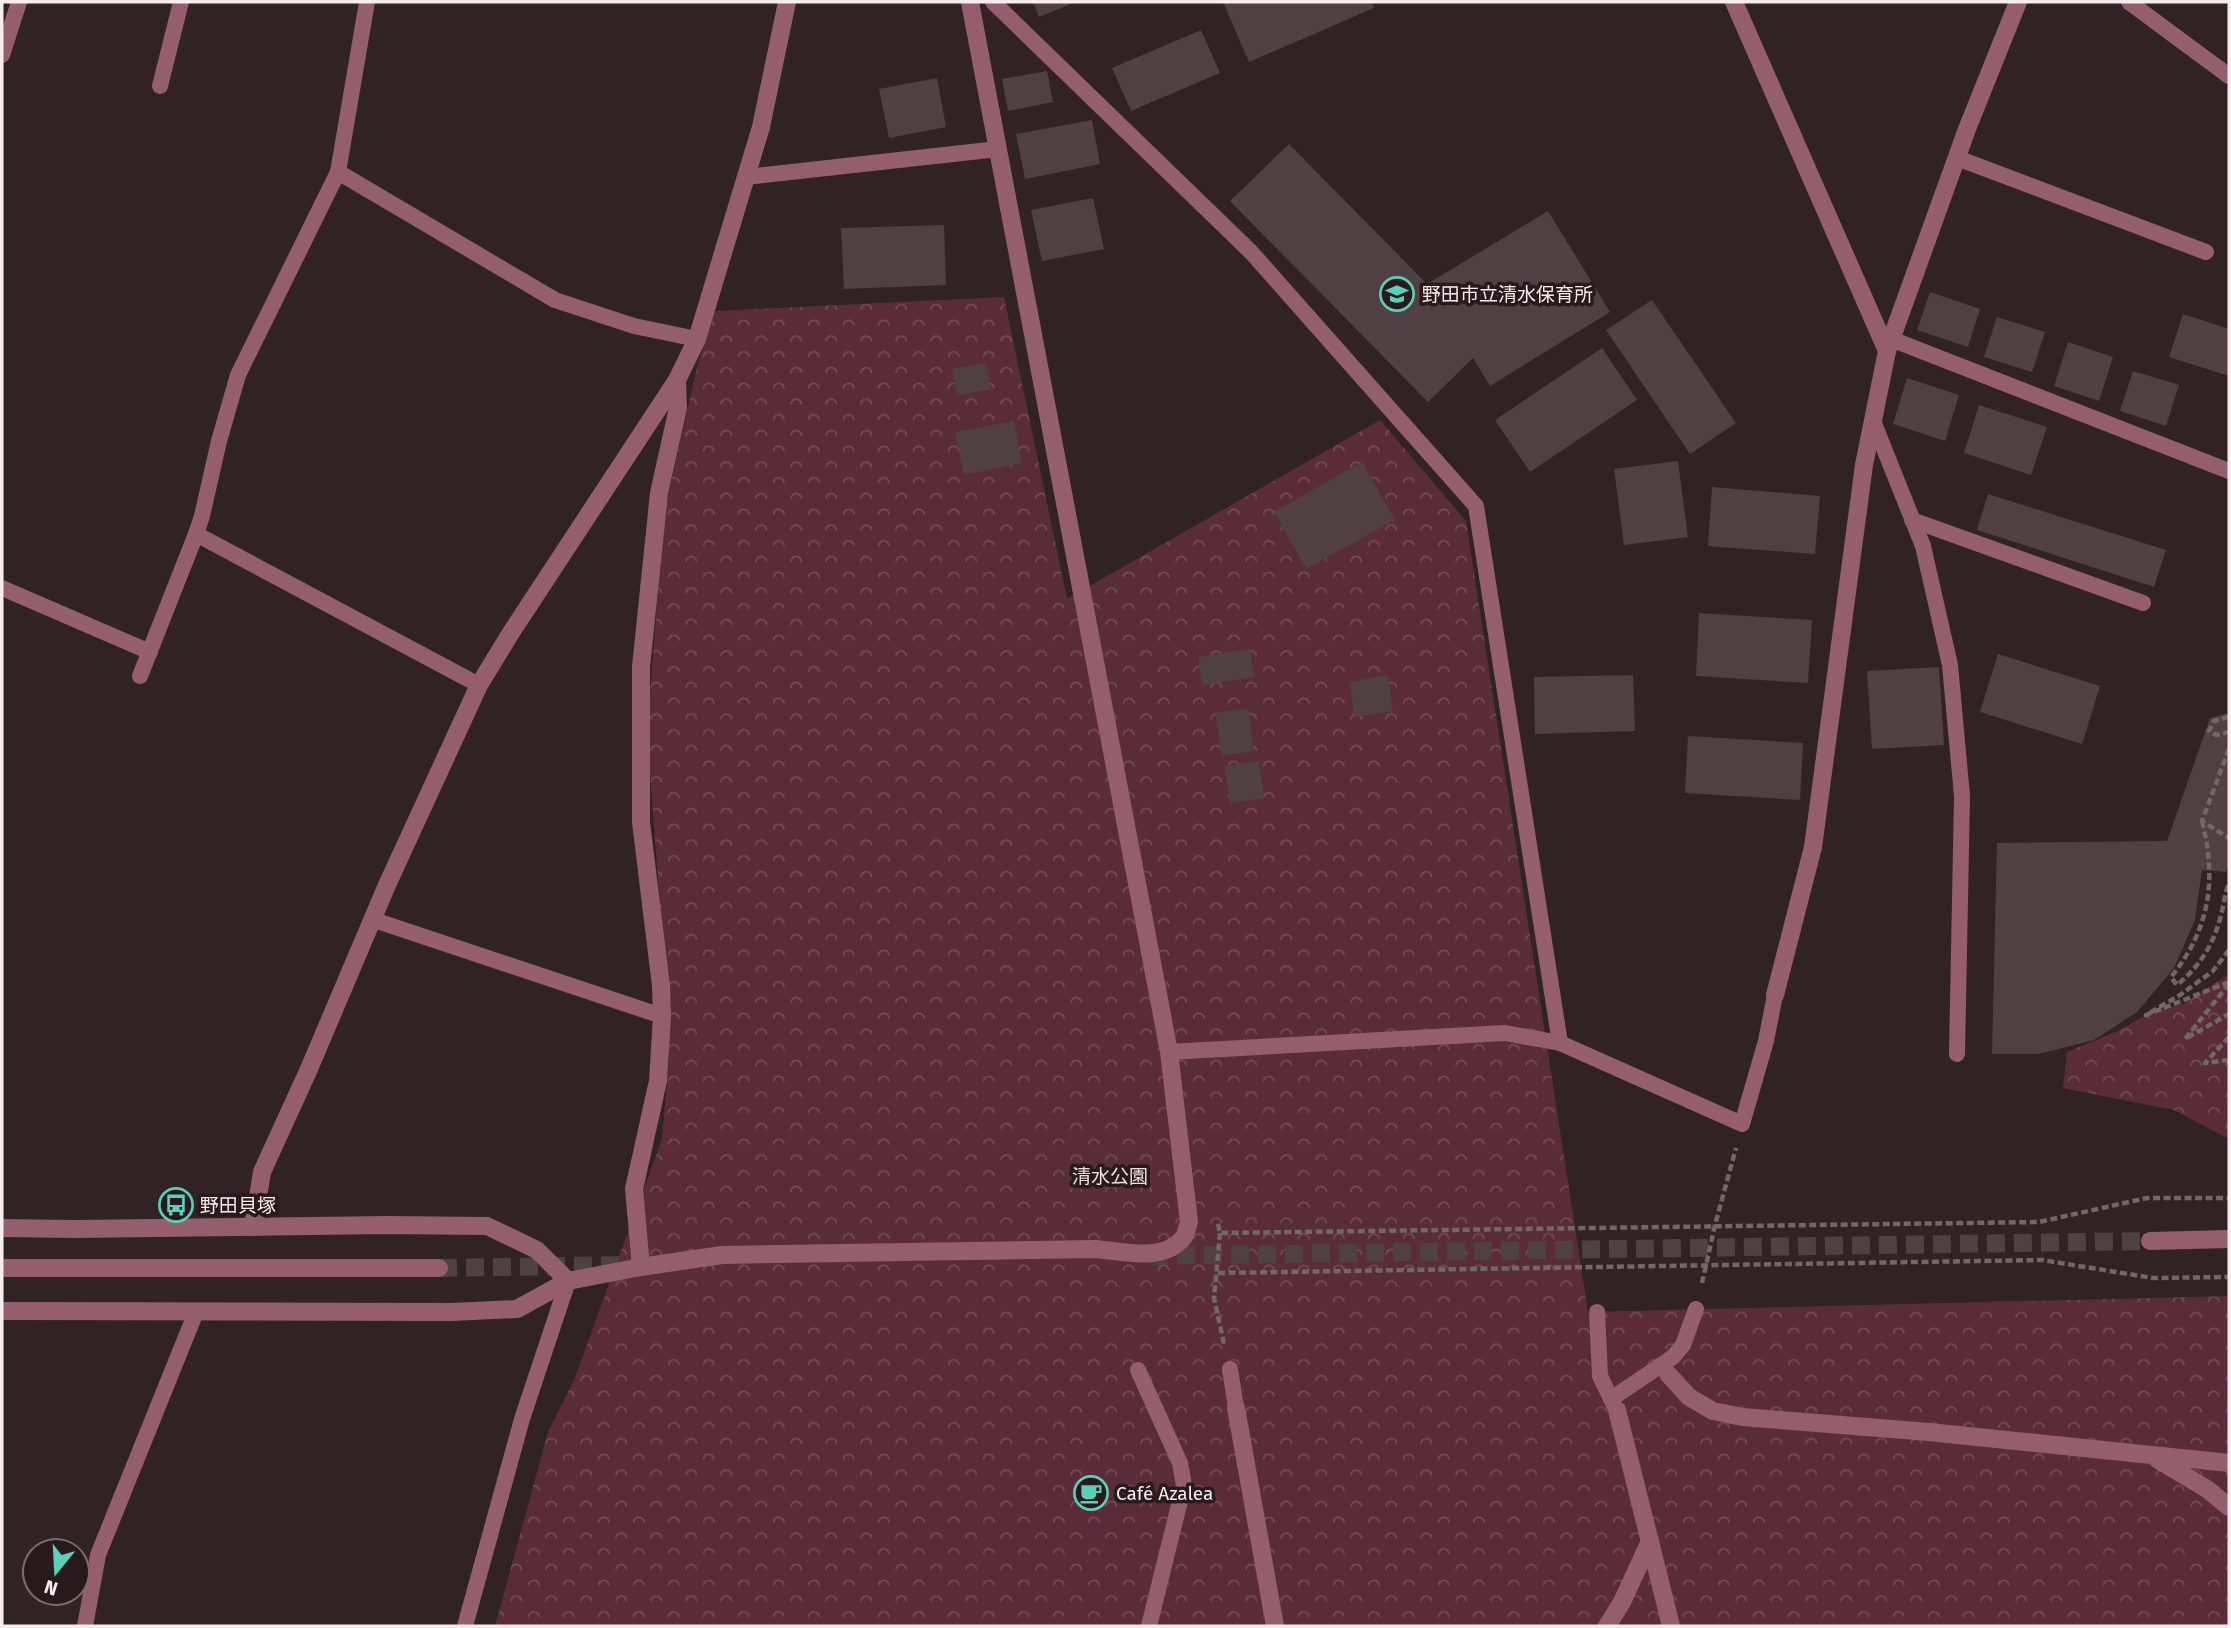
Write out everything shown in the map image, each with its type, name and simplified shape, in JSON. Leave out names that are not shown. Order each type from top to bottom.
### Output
[{"type":"street","points":[[253,1227],[261,1172],[309,1069],[387,885],[479,685],[677,380],[697,339],[761,127],[787,2]]},
{"type":"street","points":[[2,1311],[451,1312],[516,1309],[568,1281],[722,1255],[1095,1249],[1155,1254],[1165,1251],[1183,1238],[1189,1222],[1169,1052],[970,2]]},
{"type":"street","points":[[1734,2],[1889,345]]},
{"type":"street","points":[[1775,995],[1813,847],[1864,465],[1889,345],[1957,158],[2018,2]]},
{"type":"street","points":[[641,1267],[634,1189],[658,1081],[662,1016],[661,986],[641,822],[640,667],[659,493],[678,408],[677,380]]},
{"type":"street","points":[[2,1228],[387,1224],[487,1226],[537,1250],[568,1281]]},
{"type":"street","points":[[2150,1241],[2229,1239]]},
{"type":"street","points":[[2,1268],[439,1268]]},
{"type":"street","points":[[1664,1370],[1689,1397],[1713,1411],[1742,1417],[1929,1432],[2229,1463]]},
{"type":"street","points":[[1614,1404],[1671,1626]]},
{"type":"street","points":[[1236,1408],[1275,1626]]},
{"type":"street","points":[[2151,1455],[2207,1489],[2229,1507]]},
{"type":"street","points":[[1607,1626],[1622,1602],[1650,1541]]},
{"type":"lane","points":[[2,55],[19,2]]},
{"type":"lane","points":[[160,86],[181,2]]},
{"type":"lane","points":[[140,676],[202,516],[238,375],[338,172],[367,2]]},
{"type":"lane","points":[[993,2],[1251,252],[1476,506],[1560,1043]]},
{"type":"lane","points":[[2129,2],[2229,76]]},
{"type":"lane","points":[[746,177],[998,149]]},
{"type":"lane","points":[[1957,158],[2206,252]]},
{"type":"lane","points":[[338,172],[555,300],[634,326],[697,339]]},
{"type":"lane","points":[[1889,345],[2229,471]]},
{"type":"lane","points":[[1873,421],[1923,546],[1950,666],[1962,796],[1957,1054]]},
{"type":"lane","points":[[1912,520],[2143,603]]},
{"type":"lane","points":[[196,534],[479,685]]},
{"type":"lane","points":[[2,588],[150,652]]},
{"type":"lane","points":[[374,920],[662,1016]]},
{"type":"lane","points":[[1169,1052],[1505,1033],[1560,1043],[1742,1124],[1766,1041],[1775,995]]},
{"type":"lane","points":[[465,1626],[522,1419],[568,1281]]},
{"type":"lane","points":[[1597,1312],[1600,1376],[1614,1404],[1664,1370],[1683,1345],[1696,1309]]},
{"type":"lane","points":[[85,1626],[98,1555],[196,1312]]},
{"type":"lane","points":[[1230,1369],[1236,1408]]},
{"type":"lane","points":[[1138,1370],[1180,1464],[1184,1485],[1149,1626]]},
{"type":"path","points":[[2229,717],[2214,721],[2209,731],[2216,735],[2229,732]]},
{"type":"path","points":[[2229,749],[2202,821],[2208,846],[2210,879],[2204,920],[2188,956],[2171,977],[2177,985],[2206,954],[2217,932],[2229,884]]},
{"type":"path","points":[[2202,821],[2229,838]]},
{"type":"path","points":[[2229,950],[2213,971],[2146,1015],[2229,983]]},
{"type":"path","points":[[2229,983],[2185,1039],[2229,1014]]},
{"type":"path","points":[[2229,1037],[2205,1063],[2229,1060]]},
{"type":"path","points":[[1696,1309],[1742,1124]]},
{"type":"path","points":[[1220,1233],[2039,1222],[2147,1198],[2229,1198]]},
{"type":"path","points":[[1218,1220],[1220,1233],[1214,1298],[1230,1369]]},
{"type":"path","points":[[1217,1273],[2042,1260],[2153,1278],[2229,1277]]},
{"type":"green space","name":"清水公園","points":[[1004,297],[1067,599],[1380,420],[1466,521],[1588,1312],[2229,1296],[2229,1626],[495,1626],[548,1432],[574,1380],[662,1139],[669,1059],[647,733],[664,514],[698,363],[715,311]]},
{"type":"green space","points":[[2229,974],[2229,1139],[2174,1110],[2063,1088],[2067,1052],[2118,1031],[2155,1010],[2184,1004]]},
{"type":"building","points":[[1033,2],[1076,2],[1039,17]]},
{"type":"building","points":[[1223,2],[1371,2],[1374,8],[1249,62]]},
{"type":"building","points":[[1201,30],[1220,73],[1131,111],[1112,68]]},
{"type":"building","points":[[1047,71],[1053,102],[1008,111],[1002,79]]},
{"type":"building","points":[[937,78],[946,127],[889,138],[879,89]]},
{"type":"building","points":[[1092,120],[1100,164],[1025,179],[1016,134]]},
{"type":"building","points":[[1289,144],[1427,284],[1548,211],[1610,312],[1490,386],[1473,358],[1428,402],[1230,201]]},
{"type":"building","points":[[1093,198],[1104,249],[1042,261],[1031,210]]},
{"type":"building","points":[[944,225],[946,285],[844,289],[841,228]]},
{"type":"building","points":[[1930,292],[1980,309],[1968,347],[1917,330]]},
{"type":"building","points":[[1652,300],[1736,423],[1690,454],[1606,330]]},
{"type":"building","points":[[2183,314],[2229,329],[2229,376],[2169,357]]},
{"type":"building","points":[[1997,317],[2045,332],[2032,372],[1984,357]]},
{"type":"building","points":[[2068,342],[2113,357],[2099,401],[2054,386]]},
{"type":"building","points":[[1602,348],[1637,400],[1530,472],[1495,420]]},
{"type":"building","points":[[986,363],[991,389],[957,396],[952,369]]},
{"type":"building","points":[[2133,371],[2179,385],[2166,426],[2120,411]]},
{"type":"building","points":[[1907,378],[1959,395],[1945,441],[1893,424]]},
{"type":"building","points":[[1979,405],[2047,427],[2031,475],[1964,453]]},
{"type":"building","points":[[1014,421],[1022,463],[964,475],[955,432]]},
{"type":"building","points":[[1678,461],[1688,537],[1624,545],[1614,469]]},
{"type":"building","points":[[1362,462],[1395,520],[1306,569],[1274,512]]},
{"type":"building","points":[[1712,487],[1820,496],[1815,554],[1708,546]]},
{"type":"building","points":[[1988,494],[2166,550],[2154,587],[1977,530]]},
{"type":"building","points":[[1699,613],[1812,620],[1808,683],[1696,676]]},
{"type":"building","points":[[1250,649],[1254,677],[1202,685],[1198,657]]},
{"type":"building","points":[[1998,654],[2100,686],[2082,744],[1980,712]]},
{"type":"building","points":[[1939,667],[1944,745],[1872,749],[1867,671]]},
{"type":"building","points":[[1388,675],[1393,711],[1355,717],[1349,682]]},
{"type":"building","points":[[1633,675],[1635,731],[1535,734],[1534,677]]},
{"type":"building","points":[[1248,708],[1254,751],[1222,756],[1215,713]]},
{"type":"building","points":[[2229,713],[2229,864],[2226,872],[2202,870],[2195,920],[2174,968],[2137,1012],[2094,1040],[2038,1054],[1992,1054],[1997,843],[2167,841],[2210,718]]},
{"type":"building","points":[[1688,736],[1803,743],[1800,800],[1685,793]]},
{"type":"building","points":[[1259,761],[1264,798],[1230,803],[1224,766]]},
{"type":"tunnel","points":[[1150,1256],[2150,1241]]},
{"type":"tunnel","points":[[439,1268],[628,1265]]},
{"type":"place","name":"野田市立清水保育所","points":[[1397,294]]},
{"type":"place","name":"野田貝塚","points":[[176,1205]]},
{"type":"place","name":"Café Azalea","points":[[1091,1493]]}]
